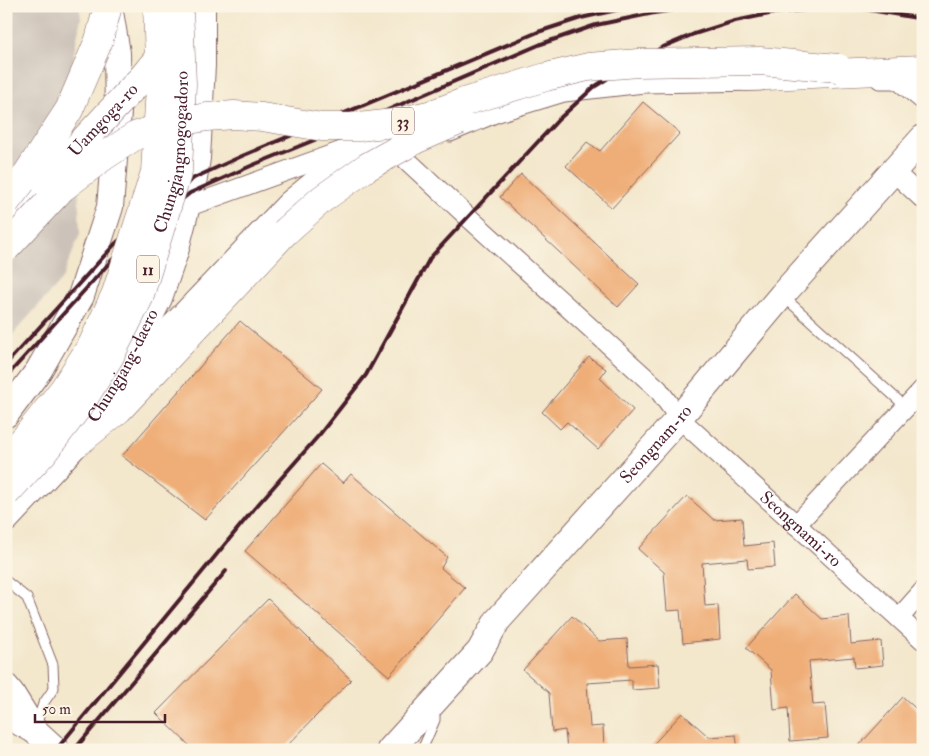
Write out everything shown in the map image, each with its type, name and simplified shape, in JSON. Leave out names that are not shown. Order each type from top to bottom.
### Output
[{"type":"highway","points":[[6,183],[22,170],[64,122],[81,86],[95,41],[102,6]]},
{"type":"highway","name":"Uamgoga-ro","points":[[6,202],[23,180],[69,110],[99,40],[109,6]]},
{"type":"highway","name":"Chungjangnogogadoro","points":[[6,459],[63,390],[92,345],[116,293],[155,172],[160,86],[157,6]]},
{"type":"highway","name":"Chungjangnogogadoro","points":[[6,492],[43,453],[79,406],[110,356],[139,298],[178,171],[182,84],[179,6]]},
{"type":"highway","name":"Uamgoga-ro","points":[[6,225],[166,50],[190,6]]},
{"type":"highway","name":"33","points":[[6,248],[62,188],[102,157],[135,136],[172,123],[234,114],[322,127],[359,127],[394,124],[429,115],[464,102],[546,77],[588,68],[639,63],[760,61],[883,72]]},
{"type":"highway","points":[[78,442],[119,409],[284,233],[322,199],[367,167],[415,140],[467,117],[574,86],[617,79],[746,77],[923,69]]},
{"type":"main road","points":[[6,414],[38,370],[81,296],[110,207],[118,112],[117,53],[109,6]]},
{"type":"main road","name":"Chungjang-daero","points":[[6,519],[78,442],[124,369],[160,298],[187,207],[197,158],[202,65],[202,6]]},
{"type":"main road","name":"Seongnam-ro","points":[[390,750],[480,651],[498,621],[679,418],[782,295],[923,138]]},
{"type":"main road","points":[[6,687],[12,693],[34,730]]},
{"type":"main road","points":[[6,715],[34,730],[56,750]]},
{"type":"street","points":[[187,207],[489,97],[620,70],[923,64]]},
{"type":"street","points":[[124,369],[155,341],[288,201],[316,178],[340,166],[399,153],[495,112],[564,92],[644,83],[897,79],[923,100]]},
{"type":"street","name":"Seongnami-ro","points":[[399,153],[658,389],[679,418],[923,640]]},
{"type":"street","points":[[893,171],[923,199]]},
{"type":"street","points":[[796,526],[923,389]]},
{"type":"street","points":[[899,618],[923,591]]},
{"type":"lane","points":[[782,295],[906,406]]},
{"type":"lane","points":[[6,581],[27,598],[53,665],[54,688],[43,704],[34,730]]},
{"type":"lane","points":[[422,750],[435,720],[435,700]]},
{"type":"shaded area","points":[[6,6],[79,6],[81,18],[74,52],[80,234],[62,279],[6,342]]},
{"type":"building","points":[[643,102],[680,133],[612,208],[566,166],[587,142],[600,151]]},
{"type":"building","points":[[521,174],[639,284],[618,307],[500,197]]},
{"type":"building","points":[[240,321],[322,389],[205,520],[122,456]]},
{"type":"building","points":[[589,357],[606,369],[600,378],[633,410],[598,449],[567,422],[560,429],[542,412]]},
{"type":"building","points":[[321,464],[343,483],[351,474],[447,557],[441,568],[465,588],[389,676],[245,551]]},
{"type":"building","points":[[687,496],[714,520],[742,518],[744,546],[773,543],[775,567],[748,569],[747,559],[702,563],[705,606],[718,605],[720,639],[683,643],[680,610],[667,611],[664,572],[638,549]]},
{"type":"building","points":[[795,594],[822,619],[849,616],[851,644],[881,641],[883,665],[855,668],[854,657],[809,661],[813,705],[825,704],[828,738],[790,741],[788,708],[774,710],[771,670],[746,648]]},
{"type":"building","points":[[268,599],[351,680],[283,750],[194,750],[156,713]]},
{"type":"building","points":[[572,616],[599,641],[627,639],[629,666],[658,664],[660,688],[632,690],[632,680],[587,683],[590,727],[603,726],[604,750],[567,750],[565,730],[552,732],[549,693],[523,670]]},
{"type":"building","points":[[903,697],[923,715],[923,750],[855,750]]},
{"type":"building","points":[[682,713],[709,737],[736,735],[738,750],[648,750]]},
{"type":"railway","points":[[6,364],[115,244],[194,178],[538,32],[581,18],[634,6]]},
{"type":"railway","points":[[6,377],[112,260],[156,220],[190,193],[541,44],[596,25],[695,7],[760,6]]},
{"type":"railway","points":[[56,750],[254,509],[320,434],[366,375],[430,258],[559,119],[594,87],[632,63],[663,47],[694,34],[735,21],[774,13],[818,9],[870,9]]},
{"type":"railway","points":[[864,9],[923,19]]},
{"type":"railway","points":[[74,750],[226,571]]}]
